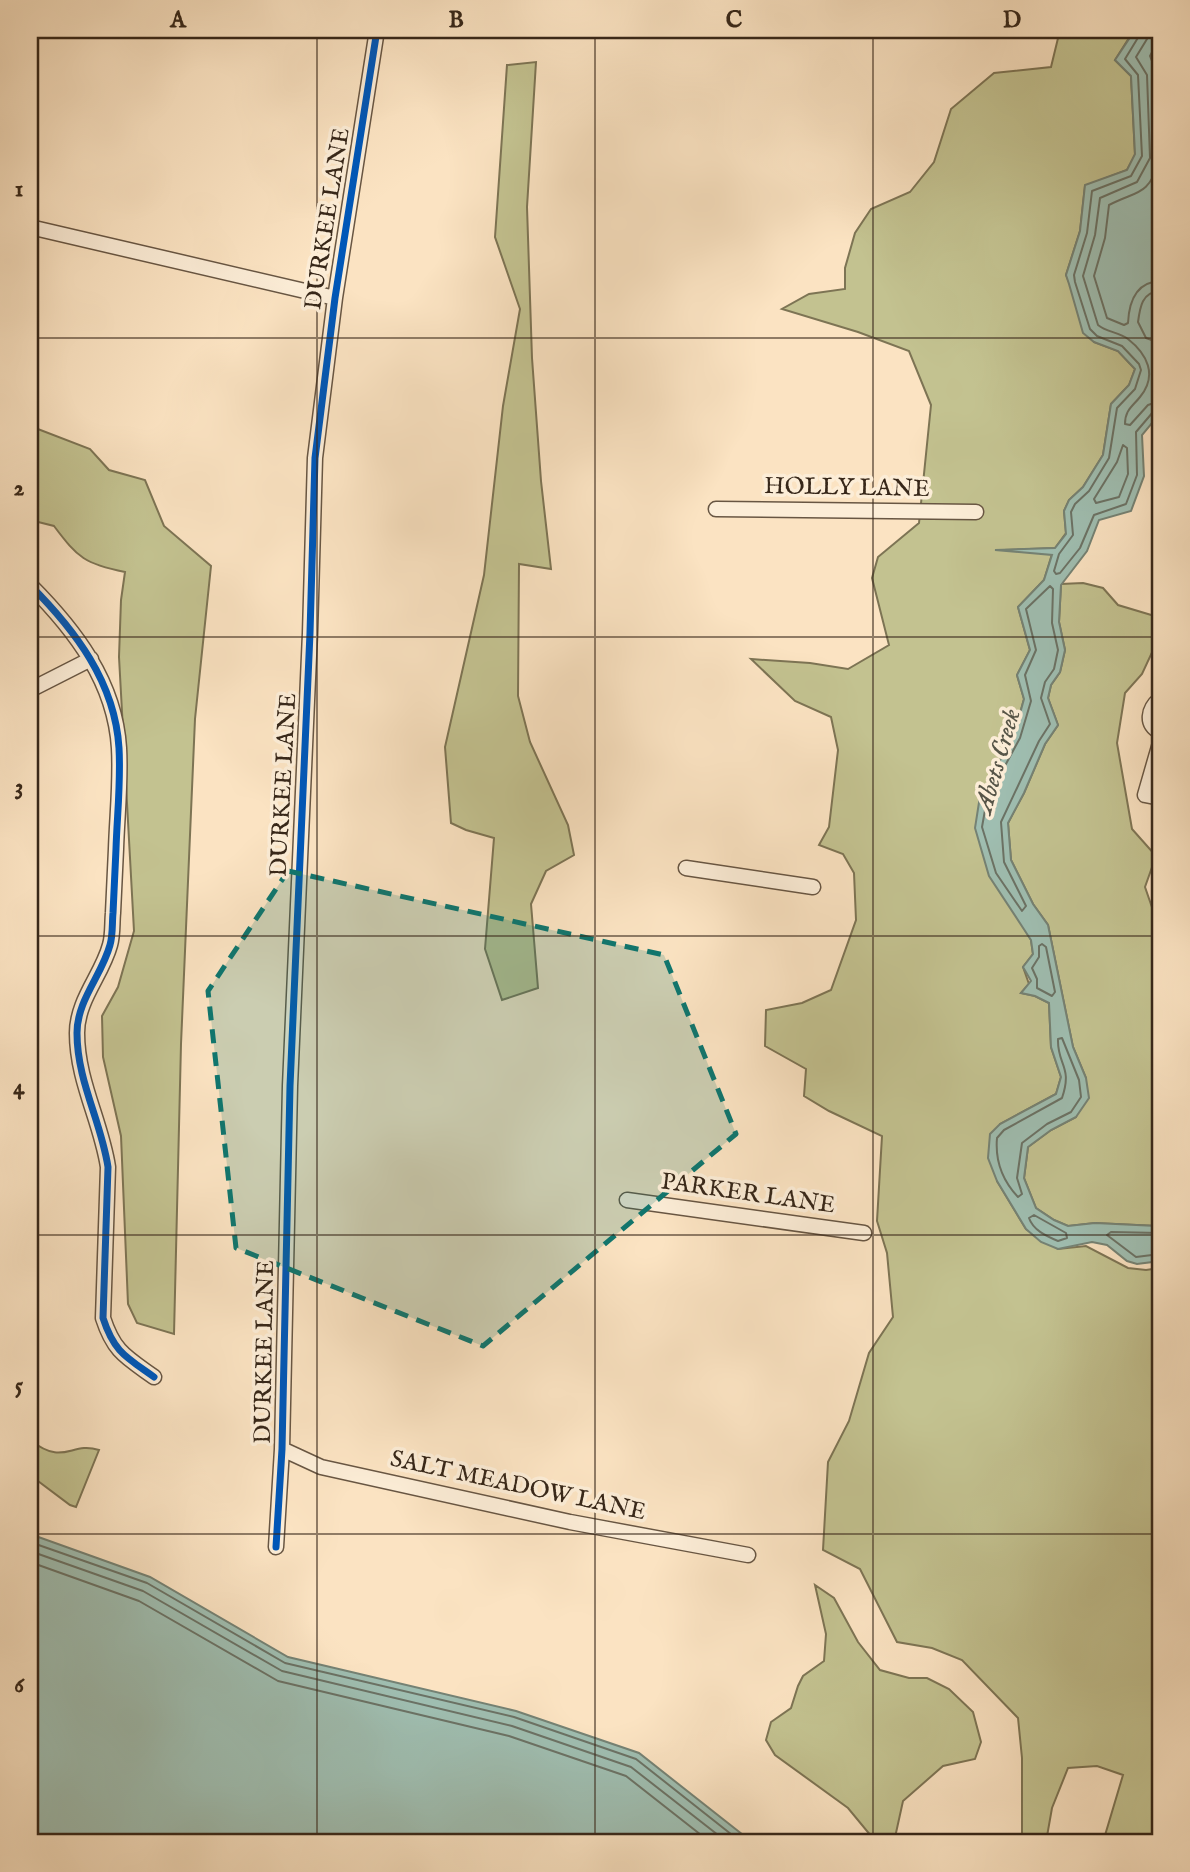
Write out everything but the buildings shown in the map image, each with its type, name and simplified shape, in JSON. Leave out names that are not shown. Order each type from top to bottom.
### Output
[{"type":"street","name":"DURKEE LANE","points":[[276,1547],[282,1449],[290,1086],[310,647],[315,458],[335,298],[377,30]]},
{"type":"street","points":[[30,227],[335,298]]},
{"type":"street","name":"HOLLY LANE","points":[[716,509],[976,512]]},
{"type":"street","points":[[30,585],[73,631],[91,659],[110,696],[118,736],[119,770],[111,942],[82,1006],[76,1031],[78,1062],[104,1143],[108,1167],[103,1318],[118,1351],[154,1377]]},
{"type":"street","points":[[30,690],[91,659]]},
{"type":"street","points":[[1160,699],[1149,713],[1150,723],[1160,732]]},
{"type":"street","points":[[1160,743],[1145,795],[1160,797]]},
{"type":"street","points":[[686,868],[813,887]]},
{"type":"street","name":"PARKER LANE","points":[[627,1200],[864,1233]]},
{"type":"street","name":"SALT MEADOW LANE","points":[[282,1449],[321,1468],[570,1522],[748,1555]]},
{"type":"highlighted area","points":[[288,871],[664,955],[736,1134],[483,1346],[236,1248],[208,991]]},
{"type":"shaded area","points":[[1060,30],[1134,30],[1115,60],[1131,76],[1135,155],[1127,170],[1085,186],[1080,231],[1066,275],[1094,342],[1118,351],[1135,369],[1129,385],[1111,404],[1103,455],[1083,487],[1069,500],[1064,511],[1066,533],[1055,548],[1004,550],[1052,554],[1044,580],[1018,607],[1030,650],[1017,675],[1024,699],[1014,735],[980,796],[1021,923],[1031,940],[1033,954],[1023,967],[1029,984],[1021,993],[1049,1003],[1051,1047],[1061,1077],[1056,1094],[1000,1124],[997,1181],[1026,1229],[1058,1249],[1086,1246],[1128,1268],[1160,1268],[1160,1842],[1103,1842],[1123,1775],[1097,1766],[1068,1768],[1052,1808],[1046,1842],[1022,1842],[1022,1758],[1018,1718],[962,1660],[932,1648],[897,1642],[860,1569],[823,1550],[828,1462],[849,1421],[869,1353],[893,1317],[887,1253],[877,1221],[882,1136],[804,1096],[806,1069],[765,1046],[766,1010],[802,1003],[831,990],[856,920],[854,873],[843,854],[819,845],[829,827],[838,750],[831,717],[795,701],[751,659],[848,669],[889,645],[872,578],[878,557],[919,523],[931,405],[909,351],[782,309],[809,294],[845,289],[845,268],[855,233],[871,209],[910,192],[934,162],[951,109],[994,73],[1051,67]]},
{"type":"shaded area","points":[[536,62],[527,207],[532,358],[551,569],[519,564],[518,696],[530,742],[568,825],[574,855],[546,871],[531,904],[538,988],[502,1000],[485,949],[494,838],[451,823],[445,747],[484,575],[503,406],[520,309],[495,237],[507,65]]},
{"type":"shaded area","points":[[30,426],[90,449],[109,470],[145,480],[164,526],[211,566],[195,719],[181,1044],[174,1334],[137,1323],[128,1304],[121,1136],[103,1057],[102,1016],[118,987],[134,931],[119,657],[125,572],[91,562],[76,553],[54,526],[30,520]]},
{"type":"shaded area","points":[[1083,583],[1103,588],[1118,605],[1158,617],[1155,646],[1142,674],[1125,693],[1117,743],[1132,829],[1156,856],[1145,887],[1155,916],[1160,914],[1160,1228],[1095,1223],[1068,1226],[1036,1208],[1024,1178],[1028,1147],[1051,1130],[1076,1117],[1086,1078],[1073,1047],[1048,925],[1033,904],[1011,860],[1008,823],[1045,744],[1058,725],[1048,698],[1051,685],[1060,672],[1065,650],[1059,622],[1061,584]]},
{"type":"shaded area","points":[[30,1440],[51,1452],[60,1453],[81,1448],[99,1450],[76,1507],[30,1475]]},
{"type":"shaded area","points":[[815,1585],[834,1598],[858,1642],[880,1670],[909,1678],[927,1678],[949,1689],[973,1712],[981,1742],[975,1759],[943,1766],[903,1801],[894,1842],[876,1842],[848,1808],[775,1755],[766,1740],[771,1722],[791,1708],[803,1676],[824,1661],[826,1634]]},
{"type":"water","points":[[1135,30],[1160,30],[1160,291],[1154,322],[1160,332],[1160,409],[1142,435],[1144,476],[1131,511],[1099,520],[1087,551],[1061,585],[1059,622],[1065,650],[1060,672],[1051,685],[1048,698],[1058,725],[1045,744],[1008,823],[1011,860],[1033,904],[1048,925],[1073,1047],[1086,1078],[1089,1098],[1076,1117],[1051,1130],[1028,1147],[1024,1178],[1036,1208],[1068,1226],[1095,1223],[1160,1228],[1160,1261],[1137,1264],[1127,1261],[1107,1245],[1092,1242],[1058,1249],[1041,1242],[1026,1229],[997,1181],[988,1158],[990,1134],[1000,1124],[1056,1094],[1061,1077],[1051,1047],[1049,1003],[1021,993],[1031,981],[1023,967],[1033,954],[1031,940],[989,876],[975,828],[980,796],[1014,735],[1024,699],[1017,675],[1030,650],[1018,607],[1044,580],[1052,555],[995,550],[1055,548],[1066,534],[1064,511],[1069,500],[1083,487],[1103,455],[1111,404],[1129,385],[1135,369],[1118,351],[1094,342],[1083,333],[1066,275],[1080,231],[1085,185],[1127,170],[1135,154],[1131,76],[1115,60]]},
{"type":"water","points":[[30,1534],[150,1577],[288,1657],[516,1711],[639,1753],[752,1842],[30,1842]]},
{"type":"cycle path","points":[[276,1547],[282,1449],[290,1086],[315,458],[335,298],[377,30]]},
{"type":"cycle path","points":[[30,585],[62,620],[90,659],[110,701],[116,724],[120,773],[112,937],[81,1010],[77,1033],[78,1051],[108,1167],[103,1318],[112,1339],[122,1353],[154,1377]]},
{"type":"water label","name":"Abets Creek","points":[[998,761]]}]
